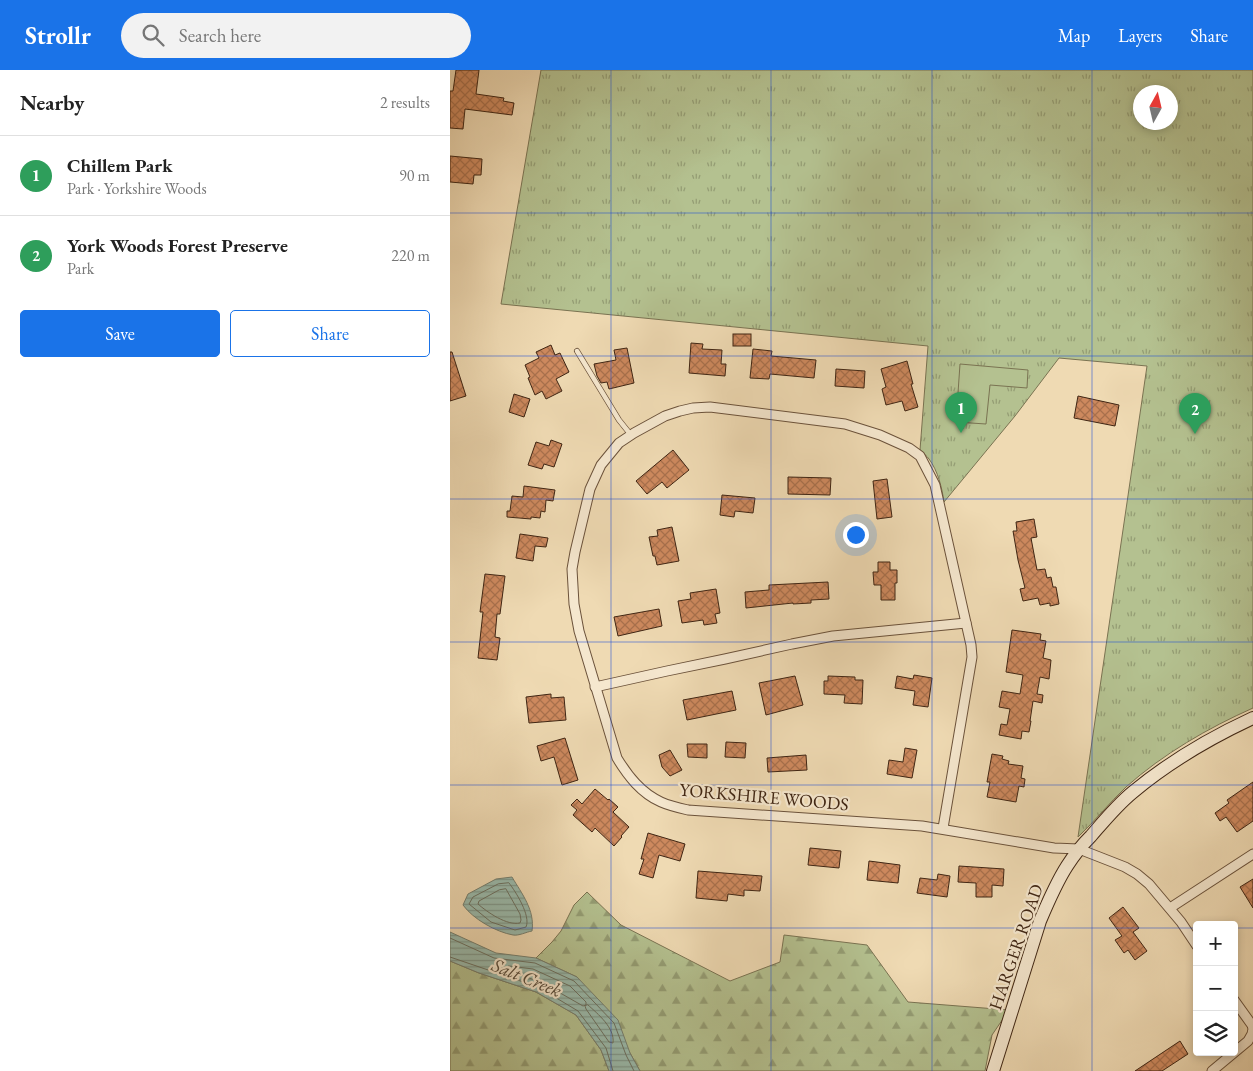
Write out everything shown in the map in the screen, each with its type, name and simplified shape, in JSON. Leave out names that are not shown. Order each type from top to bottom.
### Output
[{"type":"street","name":"YORKSHIRE WOODS","points":[[943,828],[972,657],[935,485],[920,456],[909,448],[880,435],[845,424],[710,407],[693,408],[665,416],[619,444],[601,464],[595,476],[588,498],[572,569],[574,604],[579,630],[595,687],[617,758],[626,773],[638,786],[660,802],[688,810],[943,828],[1054,848],[1079,849],[1114,862],[1137,874],[1149,884],[1170,908],[1193,940]]},
{"type":"street","points":[[595,687],[667,670],[725,660],[833,636],[966,623]]},
{"type":"street","name":"HARGER ROAD","points":[[993,1071],[1040,921],[1067,865],[1102,822],[1133,792],[1185,754],[1230,728],[1253,718]]},
{"type":"street","points":[[1170,908],[1253,854]]},
{"type":"street","points":[[1212,1071],[1248,1041],[1252,1034],[1252,1024],[1238,1005]]},
{"type":"lane","points":[[577,350],[619,420],[631,435]]},
{"type":"green space","points":[[541,70],[1253,70],[1253,708],[1203,733],[1140,775],[1078,837],[1147,366],[1059,358],[1015,416],[944,502],[941,485],[935,469],[920,450],[928,346],[501,304]]},
{"type":"green space","points":[[960,364],[1028,370],[1027,388],[990,385],[986,424],[956,422]]},
{"type":"green space","points":[[587,892],[621,925],[730,981],[780,962],[784,935],[867,945],[908,1002],[1009,1010],[992,1035],[985,1071],[640,1071],[630,1053],[577,977],[536,958],[561,931],[574,905]]},
{"type":"green space","points":[[450,961],[536,992],[576,1015],[601,1050],[609,1071],[450,1071]]},
{"type":"water","points":[[512,877],[532,916],[532,931],[515,935],[499,931],[485,924],[463,905],[468,894],[496,879]]},
{"type":"water","name":"Salt Creek","points":[[450,932],[496,953],[536,958],[577,977],[618,1020],[630,1053],[640,1071],[609,1071],[601,1050],[576,1015],[536,992],[450,961]]},
{"type":"building","points":[[456,70],[479,70],[476,94],[504,98],[503,101],[514,103],[512,115],[465,109],[463,129],[450,128],[450,91],[453,91]]},
{"type":"building","points":[[450,156],[482,159],[481,175],[474,175],[473,184],[450,182]]},
{"type":"building","points":[[733,334],[751,334],[751,346],[733,346]]},
{"type":"building","points":[[691,343],[703,344],[702,349],[722,350],[721,364],[726,364],[725,376],[689,373]]},
{"type":"building","points":[[551,345],[555,355],[560,353],[569,372],[556,379],[562,391],[546,399],[542,391],[535,395],[525,365],[539,358],[536,352]]},
{"type":"building","points":[[627,348],[634,383],[609,389],[607,382],[601,383],[594,364],[616,360],[614,350]]},
{"type":"building","points":[[753,349],[772,351],[771,356],[816,360],[814,378],[770,374],[769,379],[750,378]]},
{"type":"building","points":[[450,352],[452,352],[466,396],[450,401]]},
{"type":"building","points":[[907,361],[918,407],[905,411],[902,401],[886,405],[882,389],[886,387],[881,369]]},
{"type":"building","points":[[836,369],[865,371],[864,388],[835,386]]},
{"type":"building","points":[[514,394],[530,399],[524,417],[509,412]]},
{"type":"building","points":[[1078,396],[1119,405],[1115,426],[1074,418]]},
{"type":"building","points":[[551,440],[562,444],[554,467],[544,464],[542,469],[528,465],[536,442],[549,446]]},
{"type":"building","points":[[673,450],[689,470],[667,488],[662,482],[647,494],[636,481]]},
{"type":"building","points":[[788,477],[831,478],[830,495],[788,494]]},
{"type":"building","points":[[887,479],[892,517],[877,519],[873,481]]},
{"type":"building","points":[[524,486],[555,490],[553,501],[546,500],[545,512],[541,511],[540,518],[507,517],[507,511],[510,511],[512,496],[523,497]]},
{"type":"building","points":[[722,495],[755,498],[753,513],[735,511],[734,517],[720,515]]},
{"type":"building","points":[[1034,519],[1037,537],[1031,538],[1037,570],[1045,569],[1047,578],[1051,577],[1053,587],[1056,587],[1059,604],[1050,606],[1050,603],[1040,605],[1038,598],[1023,601],[1020,589],[1025,588],[1013,531],[1017,531],[1016,522]]},
{"type":"building","points":[[672,527],[679,561],[657,565],[649,537],[658,536],[657,530]]},
{"type":"building","points":[[520,534],[548,538],[546,547],[535,546],[533,561],[516,558]]},
{"type":"building","points":[[878,562],[890,562],[890,570],[897,570],[895,600],[881,600],[881,585],[874,585],[873,572],[878,572]]},
{"type":"building","points":[[485,574],[505,576],[500,614],[497,614],[495,637],[500,638],[497,660],[478,658],[483,612],[480,612]]},
{"type":"building","points":[[828,582],[829,599],[811,600],[811,603],[746,608],[745,592],[769,590],[769,585]]},
{"type":"building","points":[[716,589],[720,613],[715,614],[717,623],[704,625],[703,620],[682,623],[678,601],[691,599],[690,593]]},
{"type":"building","points":[[659,609],[662,626],[618,636],[614,617]]},
{"type":"building","points":[[1012,630],[1041,634],[1040,640],[1046,641],[1043,658],[1051,660],[1049,679],[1040,677],[1037,694],[1043,695],[1042,703],[1033,701],[1029,732],[1022,731],[1021,739],[999,735],[1001,724],[1007,725],[1010,709],[999,707],[1002,691],[1020,694],[1023,675],[1006,672]]},
{"type":"building","points":[[914,675],[932,678],[928,707],[913,705],[915,691],[895,688],[897,676],[913,679]]},
{"type":"building","points":[[795,676],[803,705],[766,715],[759,683]]},
{"type":"building","points":[[828,676],[855,677],[855,680],[863,680],[862,704],[844,703],[845,695],[824,694],[824,681],[828,681]]},
{"type":"building","points":[[732,691],[736,710],[687,720],[683,700]]},
{"type":"building","points":[[551,694],[551,698],[564,697],[566,720],[529,723],[526,697]]},
{"type":"building","points":[[565,738],[578,780],[562,785],[554,757],[541,761],[537,746]]},
{"type":"building","points":[[726,742],[746,743],[745,758],[725,757]]},
{"type":"building","points":[[687,744],[707,744],[707,758],[688,757]]},
{"type":"building","points":[[905,748],[917,750],[912,778],[887,774],[889,760],[903,762]]},
{"type":"building","points":[[670,750],[682,770],[670,776],[662,767],[659,755]]},
{"type":"building","points":[[992,754],[1003,756],[1002,759],[1009,761],[1008,764],[1023,766],[1021,778],[1025,779],[1024,787],[1019,786],[1016,802],[987,797],[990,782],[987,782]]},
{"type":"building","points":[[806,755],[807,770],[768,772],[767,758]]},
{"type":"building","points":[[1253,782],[1253,821],[1237,832],[1226,817],[1220,821],[1215,813],[1229,803],[1227,800]]},
{"type":"building","points":[[595,789],[618,807],[613,812],[629,827],[614,846],[595,828],[592,832],[573,815],[577,810],[571,805],[577,799],[582,804]]},
{"type":"building","points":[[648,833],[685,844],[680,861],[659,855],[653,878],[639,874],[644,859],[641,859]]},
{"type":"building","points":[[810,848],[841,851],[839,868],[808,865]]},
{"type":"building","points":[[869,861],[900,865],[898,883],[867,880]]},
{"type":"building","points":[[959,866],[1004,869],[1003,886],[992,885],[992,897],[976,897],[976,883],[958,882]]},
{"type":"building","points":[[698,871],[762,876],[760,891],[744,890],[744,896],[728,894],[727,901],[696,898]]},
{"type":"building","points":[[938,874],[950,876],[947,897],[917,893],[920,878],[937,880]]},
{"type":"building","points":[[1253,879],[1253,908],[1240,887]]},
{"type":"building","points":[[1123,907],[1139,928],[1133,932],[1147,951],[1135,960],[1128,950],[1124,953],[1115,940],[1122,936],[1109,918]]},
{"type":"building","points":[[1180,1041],[1188,1054],[1162,1071],[1135,1071]]},
{"type":"place","name":"Chillem Park","points":[[961,433]]},
{"type":"place","name":"York Woods Forest Preserve","points":[[1195,434]]}]
